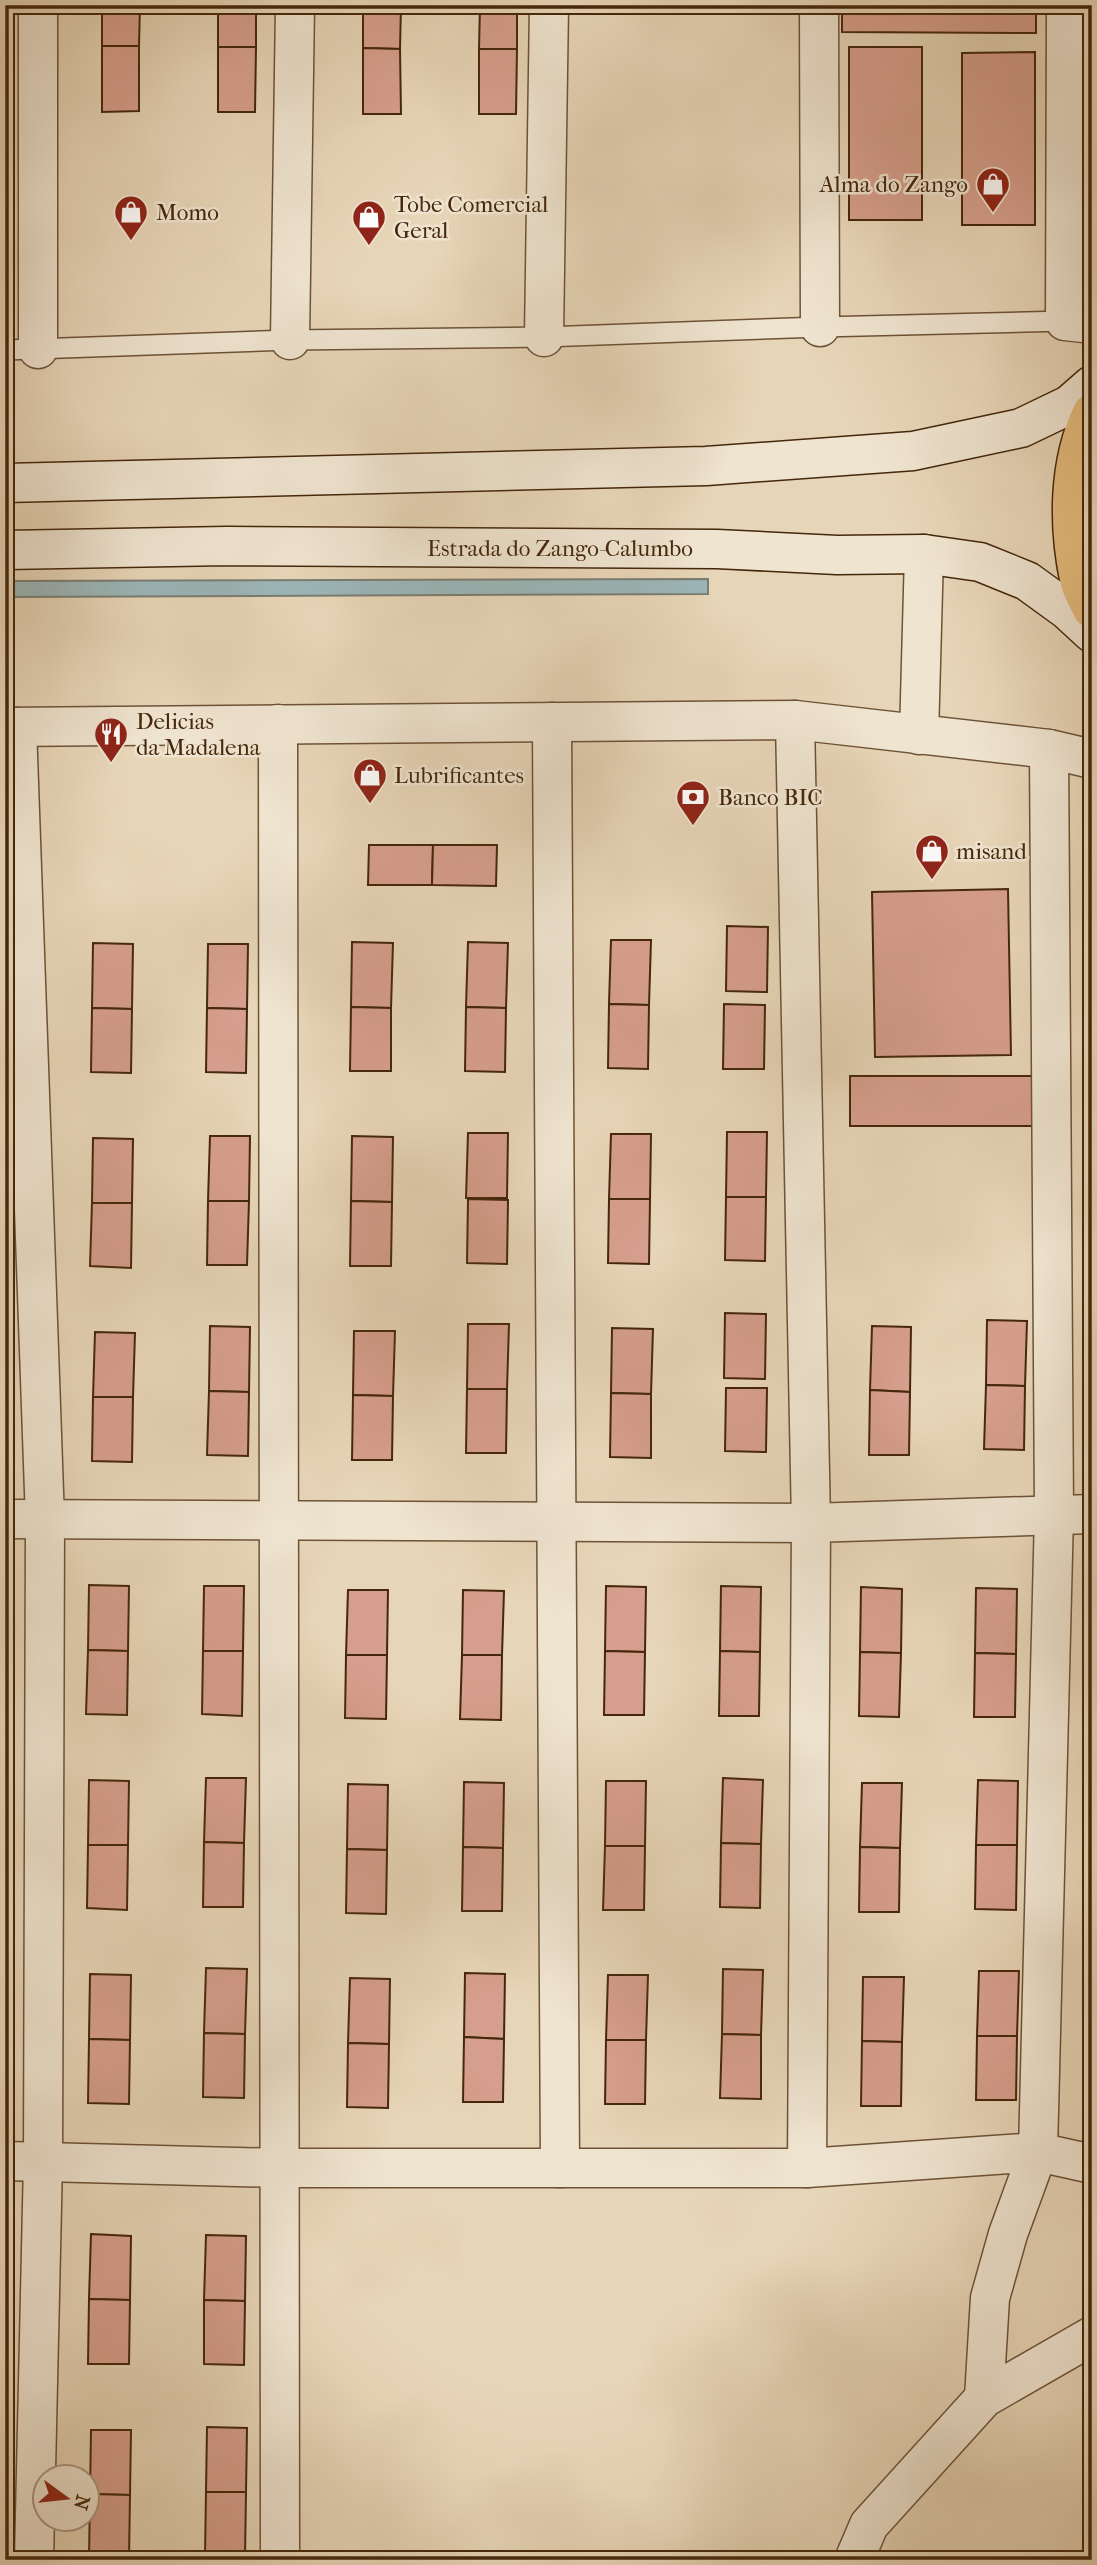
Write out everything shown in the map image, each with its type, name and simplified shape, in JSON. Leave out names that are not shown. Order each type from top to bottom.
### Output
[{"type":"main road","points":[[1092,413],[1082,432],[1071,507],[1079,581],[1092,609]]},
{"type":"street","points":[[22,350],[38,5]]},
{"type":"street","points":[[290,340],[295,5]]},
{"type":"street","points":[[544,337],[549,5]]},
{"type":"street","points":[[819,5],[820,327]]},
{"type":"street","points":[[1066,5],[1078,322]]},
{"type":"street","points":[[5,483],[706,466],[913,451],[1021,428],[1069,405],[1092,385]]},
{"type":"street","name":"Estrada do Zango-Calumbo","points":[[5,550],[241,546],[703,549],[837,555],[924,554],[980,562],[1027,581],[1067,610],[1092,633]]},
{"type":"street","points":[[919,735],[924,554]]},
{"type":"street","points":[[795,720],[811,1523],[807,2168]]},
{"type":"street","points":[[34,2560],[43,2161],[45,1520],[11,727],[795,720],[1049,749],[1092,759]]},
{"type":"street","points":[[552,722],[560,2168]]},
{"type":"street","points":[[278,724],[280,2560]]},
{"type":"street","points":[[984,2398],[990,2298],[1008,2234],[1038,2152],[1054,1514],[1049,749]]},
{"type":"street","points":[[5,1519],[811,1523],[1092,1514]]},
{"type":"street","points":[[5,2161],[279,2168],[807,2168],[1038,2152],[1092,2164]]},
{"type":"street","points":[[854,2560],[869,2525],[984,2398],[1092,2336]]},
{"type":"lane","points":[[22,350],[290,340],[544,337],[820,327],[1078,322]]},
{"type":"water","points":[[708,579],[708,594],[5,597],[5,581]]},
{"type":"building","points":[[102,5],[140,5],[139,46],[102,46]]},
{"type":"building","points":[[218,5],[256,5],[256,47],[218,47]]},
{"type":"building","points":[[363,5],[401,5],[400,49],[363,48]]},
{"type":"building","points":[[480,5],[517,5],[517,49],[479,49]]},
{"type":"building","points":[[842,5],[1036,5],[1036,33],[842,32]]},
{"type":"building","points":[[102,46],[139,46],[139,111],[102,112]]},
{"type":"building","points":[[218,47],[256,47],[255,112],[218,112]]},
{"type":"building","points":[[849,47],[922,47],[922,220],[849,220]]},
{"type":"building","points":[[363,48],[400,49],[401,114],[363,114]]},
{"type":"building","points":[[479,49],[517,49],[516,114],[479,114]]},
{"type":"building","points":[[1035,52],[1035,225],[962,225],[962,53]]},
{"type":"building","points":[[369,845],[433,845],[432,885],[368,885]]},
{"type":"building","points":[[433,845],[497,845],[496,886],[432,885]]},
{"type":"building","points":[[1008,889],[1011,1055],[875,1057],[872,892]]},
{"type":"building","points":[[727,926],[768,927],[767,992],[726,991]]},
{"type":"building","points":[[611,940],[651,940],[649,1005],[609,1004]]},
{"type":"building","points":[[352,942],[393,943],[391,1008],[351,1007]]},
{"type":"building","points":[[468,942],[508,943],[506,1008],[466,1007]]},
{"type":"building","points":[[93,943],[133,944],[132,1009],[92,1008]]},
{"type":"building","points":[[208,944],[248,944],[247,1009],[207,1008]]},
{"type":"building","points":[[609,1004],[649,1005],[648,1069],[608,1068]]},
{"type":"building","points":[[724,1004],[765,1005],[764,1069],[723,1069]]},
{"type":"building","points":[[351,1007],[391,1008],[391,1071],[350,1071]]},
{"type":"building","points":[[466,1007],[506,1008],[505,1072],[465,1071]]},
{"type":"building","points":[[92,1008],[132,1009],[131,1073],[91,1072]]},
{"type":"building","points":[[207,1008],[247,1009],[246,1073],[206,1072]]},
{"type":"building","points":[[850,1076],[1043,1076],[1043,1126],[850,1126]]},
{"type":"building","points":[[727,1132],[767,1132],[766,1197],[726,1197]]},
{"type":"building","points":[[468,1133],[508,1133],[507,1198],[466,1198]]},
{"type":"building","points":[[611,1134],[651,1134],[650,1199],[609,1199]]},
{"type":"building","points":[[210,1136],[250,1136],[249,1201],[208,1201]]},
{"type":"building","points":[[352,1136],[393,1137],[392,1202],[351,1201]]},
{"type":"building","points":[[93,1138],[133,1139],[132,1203],[92,1203]]},
{"type":"building","points":[[726,1197],[766,1197],[765,1261],[725,1260]]},
{"type":"building","points":[[468,1199],[508,1200],[507,1264],[467,1263]]},
{"type":"building","points":[[609,1199],[650,1199],[649,1264],[608,1263]]},
{"type":"building","points":[[208,1201],[249,1201],[247,1265],[207,1265]]},
{"type":"building","points":[[351,1201],[392,1202],[391,1266],[350,1266]]},
{"type":"building","points":[[92,1203],[132,1203],[131,1268],[90,1266]]},
{"type":"building","points":[[725,1313],[766,1314],[765,1379],[724,1378]]},
{"type":"building","points":[[987,1320],[1027,1321],[1025,1386],[986,1385]]},
{"type":"building","points":[[468,1324],[509,1324],[507,1389],[467,1389]]},
{"type":"building","points":[[210,1326],[250,1327],[249,1392],[209,1391]]},
{"type":"building","points":[[872,1326],[911,1327],[910,1392],[870,1390]]},
{"type":"building","points":[[612,1328],[653,1329],[651,1394],[611,1393]]},
{"type":"building","points":[[354,1331],[395,1331],[393,1396],[353,1395]]},
{"type":"building","points":[[95,1332],[135,1333],[133,1397],[93,1397]]},
{"type":"building","points":[[986,1385],[1025,1386],[1024,1450],[984,1449]]},
{"type":"building","points":[[726,1388],[767,1388],[766,1452],[725,1451]]},
{"type":"building","points":[[467,1389],[507,1389],[506,1453],[466,1453]]},
{"type":"building","points":[[870,1390],[910,1392],[909,1455],[869,1455]]},
{"type":"building","points":[[209,1391],[249,1392],[248,1456],[207,1455]]},
{"type":"building","points":[[611,1393],[651,1394],[651,1458],[610,1457]]},
{"type":"building","points":[[353,1395],[393,1396],[392,1460],[352,1460]]},
{"type":"building","points":[[93,1397],[133,1397],[132,1462],[92,1461]]},
{"type":"building","points":[[89,1585],[129,1586],[128,1651],[88,1650]]},
{"type":"building","points":[[204,1586],[244,1586],[243,1651],[203,1651]]},
{"type":"building","points":[[606,1586],[646,1587],[645,1652],[605,1651]]},
{"type":"building","points":[[721,1586],[761,1587],[760,1652],[720,1651]]},
{"type":"building","points":[[861,1587],[902,1589],[901,1653],[860,1652]]},
{"type":"building","points":[[976,1588],[1017,1589],[1016,1654],[975,1653]]},
{"type":"building","points":[[348,1590],[388,1590],[387,1655],[346,1655]]},
{"type":"building","points":[[463,1590],[504,1591],[502,1655],[462,1655]]},
{"type":"building","points":[[88,1650],[128,1651],[127,1715],[86,1714]]},
{"type":"building","points":[[203,1651],[243,1651],[242,1716],[202,1714]]},
{"type":"building","points":[[605,1651],[645,1652],[644,1715],[604,1715]]},
{"type":"building","points":[[720,1651],[760,1652],[759,1716],[719,1716]]},
{"type":"building","points":[[860,1652],[901,1653],[899,1717],[859,1716]]},
{"type":"building","points":[[975,1653],[1016,1654],[1015,1717],[974,1717]]},
{"type":"building","points":[[346,1655],[387,1655],[386,1719],[345,1718]]},
{"type":"building","points":[[462,1655],[502,1655],[501,1720],[460,1719]]},
{"type":"building","points":[[206,1778],[246,1778],[244,1843],[204,1842]]},
{"type":"building","points":[[723,1778],[763,1780],[761,1844],[721,1843]]},
{"type":"building","points":[[89,1780],[129,1781],[128,1845],[88,1845]]},
{"type":"building","points":[[978,1780],[1018,1781],[1017,1845],[976,1845]]},
{"type":"building","points":[[606,1781],[646,1781],[645,1846],[605,1846]]},
{"type":"building","points":[[464,1782],[504,1783],[503,1848],[463,1847]]},
{"type":"building","points":[[862,1783],[902,1783],[900,1848],[860,1847]]},
{"type":"building","points":[[348,1784],[388,1785],[387,1850],[347,1849]]},
{"type":"building","points":[[204,1842],[244,1843],[243,1907],[203,1907]]},
{"type":"building","points":[[721,1843],[761,1844],[760,1908],[720,1907]]},
{"type":"building","points":[[88,1845],[128,1845],[127,1910],[87,1908]]},
{"type":"building","points":[[976,1845],[1017,1845],[1016,1910],[975,1909]]},
{"type":"building","points":[[605,1846],[645,1846],[644,1910],[603,1910]]},
{"type":"building","points":[[463,1847],[503,1848],[502,1911],[462,1911]]},
{"type":"building","points":[[860,1847],[900,1848],[899,1912],[859,1912]]},
{"type":"building","points":[[347,1849],[387,1850],[386,1914],[346,1913]]},
{"type":"building","points":[[206,1968],[247,1969],[245,2034],[204,2033]]},
{"type":"building","points":[[723,1969],[763,1970],[761,2035],[722,2034]]},
{"type":"building","points":[[979,1971],[1019,1971],[1017,2036],[977,2036]]},
{"type":"building","points":[[465,1973],[505,1974],[504,2039],[464,2037]]},
{"type":"building","points":[[90,1974],[131,1975],[130,2040],[89,2039]]},
{"type":"building","points":[[608,1975],[648,1975],[646,2040],[606,2040]]},
{"type":"building","points":[[863,1977],[904,1977],[902,2042],[862,2041]]},
{"type":"building","points":[[350,1978],[390,1979],[389,2044],[348,2043]]},
{"type":"building","points":[[204,2033],[245,2034],[244,2098],[203,2097]]},
{"type":"building","points":[[722,2034],[761,2035],[761,2099],[720,2098]]},
{"type":"building","points":[[977,2036],[1017,2036],[1016,2100],[976,2100]]},
{"type":"building","points":[[464,2037],[504,2039],[503,2102],[463,2102]]},
{"type":"building","points":[[89,2039],[130,2040],[129,2104],[88,2103]]},
{"type":"building","points":[[606,2040],[646,2040],[645,2104],[605,2104]]},
{"type":"building","points":[[862,2041],[902,2042],[901,2106],[861,2106]]},
{"type":"building","points":[[348,2043],[389,2044],[388,2108],[347,2107]]},
{"type":"building","points":[[91,2234],[131,2236],[130,2300],[89,2299]]},
{"type":"building","points":[[206,2235],[246,2236],[245,2301],[204,2300]]},
{"type":"building","points":[[89,2299],[130,2300],[129,2364],[88,2364]]},
{"type":"building","points":[[204,2300],[245,2301],[244,2365],[204,2364]]},
{"type":"building","points":[[207,2427],[247,2428],[246,2492],[206,2492]]},
{"type":"building","points":[[91,2430],[131,2430],[130,2495],[102,2494],[102,2464],[90,2464]]},
{"type":"building","points":[[206,2492],[246,2492],[245,2557],[205,2556]]},
{"type":"building","points":[[102,2494],[130,2495],[129,2559],[89,2559],[89,2534],[102,2534]]},
{"type":"place","name":"Alma do Zango","points":[[993,214]]},
{"type":"place","name":"Momo","points":[[131,242]]},
{"type":"place","name":"Tobe Comercial Geral","points":[[369,247]]},
{"type":"place","name":"Delicias da Madalena","points":[[111,764]]},
{"type":"place","name":"Lubrificantes","points":[[370,805]]},
{"type":"place","name":"Banco BIC","points":[[693,827]]},
{"type":"place","name":"misand","points":[[932,881]]}]
